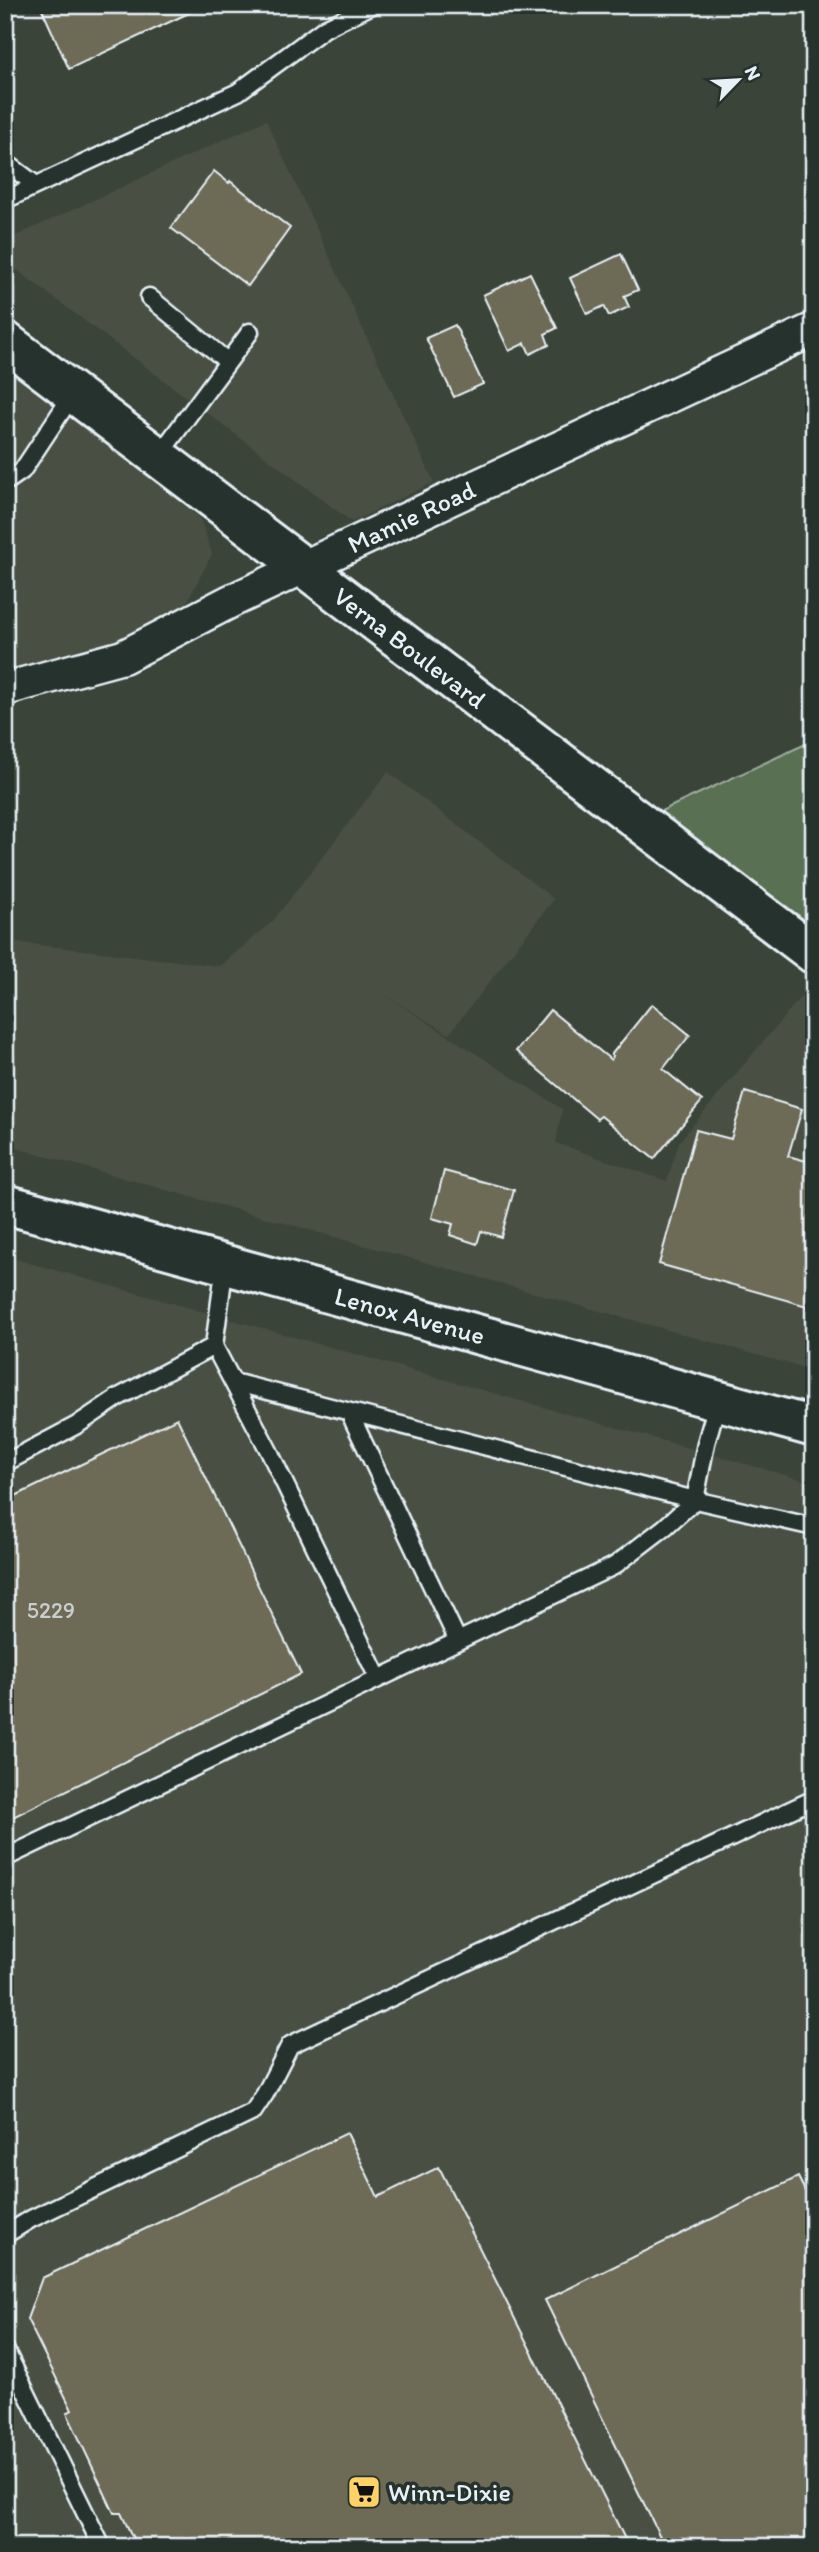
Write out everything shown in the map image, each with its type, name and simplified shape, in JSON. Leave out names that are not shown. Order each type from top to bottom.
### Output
[{"type":"street","name":"Mamie Road","points":[[5,689],[123,657],[231,601],[814,329]]},
{"type":"street","name":"Verna Boulevard","points":[[5,341],[814,954]]},
{"type":"street","name":"Lenox Avenue","points":[[5,1204],[814,1427]]},
{"type":"lane","points":[[5,200],[238,92],[325,28],[372,5]]},
{"type":"lane","points":[[5,162],[36,185]]},
{"type":"lane","points":[[149,297],[228,362]]},
{"type":"lane","points":[[157,458],[250,332]]},
{"type":"lane","points":[[5,480],[9,481],[22,471],[73,394]]},
{"type":"lane","points":[[225,1264],[214,1346],[269,1451],[378,1678]]},
{"type":"lane","points":[[5,1463],[214,1346]]},
{"type":"lane","points":[[233,1382],[695,1500],[814,1527]]},
{"type":"lane","points":[[5,1858],[614,1566],[695,1500],[706,1443],[718,1401]]},
{"type":"lane","points":[[349,1412],[458,1641]]},
{"type":"lane","points":[[5,2235],[31,2219],[253,2112],[290,2045],[814,1799]]},
{"type":"lane","points":[[5,2349],[102,2547]]},
{"type":"shaded area","points":[[266,120],[434,482],[352,522],[5,261],[5,241]]},
{"type":"shaded area","points":[[5,366],[200,518],[212,554],[187,602],[121,643],[5,672]]},
{"type":"shaded area","points":[[388,772],[554,899],[449,1034],[382,993],[562,1109],[556,1143],[667,1181],[679,1142],[814,981],[814,1371],[5,1145],[5,941],[220,966],[272,922]]},
{"type":"shaded area","points":[[5,1256],[814,1483],[814,2547],[5,2547]]},
{"type":"green space","points":[[814,740],[814,927],[659,812]]},
{"type":"building","points":[[40,5],[206,5],[69,69]]},
{"type":"building","points":[[214,171],[290,228],[248,286],[171,228]]},
{"type":"building","points":[[621,254],[638,290],[624,296],[629,307],[609,316],[604,306],[587,314],[570,278]]},
{"type":"building","points":[[530,273],[557,328],[545,334],[549,345],[530,354],[525,343],[509,351],[483,295]]},
{"type":"building","points":[[455,325],[483,384],[454,397],[426,338]]},
{"type":"building","points":[[652,1004],[690,1035],[663,1069],[702,1101],[654,1159],[601,1116],[597,1119],[516,1051],[550,1010],[611,1060],[611,1055]]},
{"type":"building","points":[[745,1092],[802,1109],[788,1156],[814,1163],[814,1308],[659,1264],[696,1130],[731,1139]]},
{"type":"building","points":[[444,1171],[514,1190],[501,1237],[481,1231],[477,1244],[450,1235],[453,1224],[432,1218]]},
{"type":"building","points":[[177,1418],[301,1674],[11,1818],[5,1805],[5,1501]]},
{"type":"building","points":[[347,2133],[378,2197],[439,2167],[629,2547],[137,2547],[121,2513],[114,2513],[67,2413],[72,2410],[27,2319],[42,2278]]},
{"type":"building","points":[[798,2177],[814,2209],[814,2547],[665,2547],[545,2300]]},
{"type":"place","name":"Winn-Dixie","points":[[364,2492]]}]
